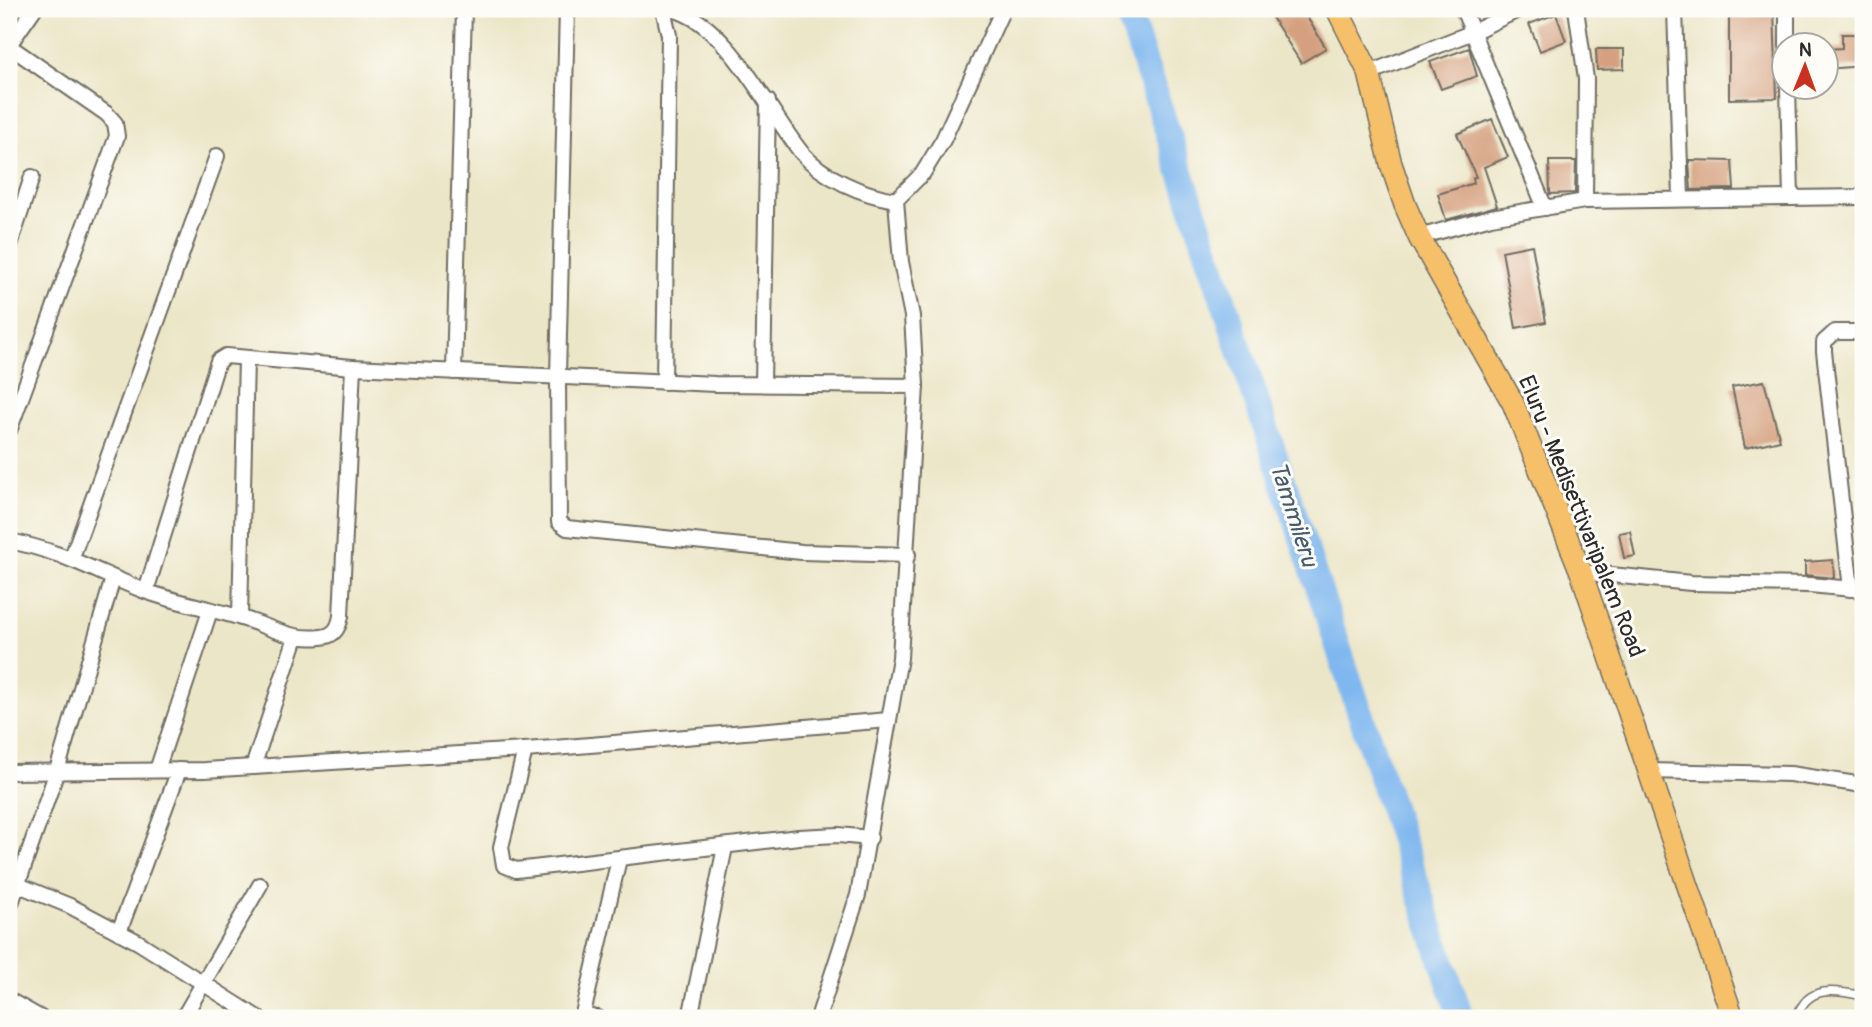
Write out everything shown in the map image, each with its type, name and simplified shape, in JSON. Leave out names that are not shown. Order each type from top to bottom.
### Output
[{"type":"main road","name":"Eluru - Medisettivaripalem Road","points":[[1337,9],[1369,73],[1391,164],[1419,237],[1513,402],[1581,572],[1733,1018]]},
{"type":"street","points":[[9,431],[117,136],[115,123],[107,114],[9,45],[34,9]]},
{"type":"street","points":[[454,372],[464,9]]},
{"type":"street","points":[[567,9],[558,376],[559,523],[567,528],[803,552],[908,555]]},
{"type":"street","points":[[663,9],[669,35],[664,382]]},
{"type":"street","points":[[672,9],[708,30],[741,64],[802,153],[836,179],[896,201]]},
{"type":"street","points":[[818,1018],[858,895],[900,657],[916,386],[912,316],[901,262],[896,201],[923,173],[943,140],[1003,9]]},
{"type":"street","points":[[1463,9],[1545,208]]},
{"type":"street","points":[[1369,73],[1473,32],[1520,9]]},
{"type":"street","points":[[1576,9],[1586,79],[1585,201]]},
{"type":"street","points":[[1675,9],[1681,200]]},
{"type":"street","points":[[1787,9],[1787,32]]},
{"type":"street","points":[[763,384],[768,101]]},
{"type":"street","points":[[1788,102],[1791,198]]},
{"type":"street","points":[[72,557],[217,156]]},
{"type":"street","points":[[9,248],[32,177]]},
{"type":"street","points":[[1419,237],[1491,217],[1585,201],[1863,197]]},
{"type":"street","points":[[1581,572],[1691,583],[1810,585],[1857,589],[1824,342],[1835,331],[1863,332]]},
{"type":"street","points":[[146,591],[218,361],[234,355],[246,359],[353,367],[664,382],[916,386]]},
{"type":"street","points":[[240,617],[246,359]]},
{"type":"street","points":[[9,541],[72,557],[146,591],[210,611],[240,617],[263,628],[296,637],[322,638],[333,634],[340,626],[346,548],[353,367]]},
{"type":"street","points":[[9,909],[57,771],[113,578]]},
{"type":"street","points":[[157,770],[210,611]]},
{"type":"street","points":[[253,767],[296,637]]},
{"type":"street","points":[[9,772],[253,767],[525,750],[890,720]]},
{"type":"street","points":[[525,750],[500,847],[504,865],[516,870],[799,837],[838,835],[870,838]]},
{"type":"street","points":[[119,932],[179,770]]},
{"type":"street","points":[[1648,771],[1790,774],[1863,785]]},
{"type":"street","points":[[690,1018],[725,847]]},
{"type":"street","points":[[588,1018],[619,859]]},
{"type":"street","points":[[16,884],[70,906],[119,932],[258,1018]]},
{"type":"street","points":[[183,1018],[260,885]]},
{"type":"street","points":[[9,1000],[41,1018]]},
{"type":"lane","points":[[1797,1018],[1808,998],[1821,990],[1833,989],[1863,996]]},
{"type":"building","points":[[1278,9],[1302,9],[1326,48],[1301,63],[1270,14]]},
{"type":"building","points":[[1729,9],[1774,9],[1775,32],[1770,32],[1770,98],[1729,99]]},
{"type":"building","points":[[1556,14],[1566,41],[1540,51],[1529,24]]},
{"type":"building","points":[[1842,34],[1863,34],[1863,66],[1840,68]]},
{"type":"building","points":[[1469,48],[1477,76],[1441,89],[1430,62]]},
{"type":"building","points":[[1596,49],[1624,49],[1624,69],[1597,70]]},
{"type":"building","points":[[1492,119],[1508,157],[1484,167],[1497,206],[1446,220],[1438,194],[1474,183],[1473,178],[1476,177],[1457,134]]},
{"type":"building","points":[[1689,160],[1732,161],[1734,189],[1691,190]]},
{"type":"building","points":[[1549,161],[1576,161],[1575,193],[1550,194]]},
{"type":"building","points":[[1532,245],[1546,322],[1516,328],[1502,251]]},
{"type":"building","points":[[1764,381],[1780,440],[1745,448],[1732,387]]},
{"type":"building","points":[[1630,531],[1635,556],[1624,558],[1619,533]]},
{"type":"building","points":[[1833,560],[1834,578],[1805,575],[1805,562]]},
{"type":"waterway","name":"Tammileru","points":[[1127,9],[1461,1018]]}]
